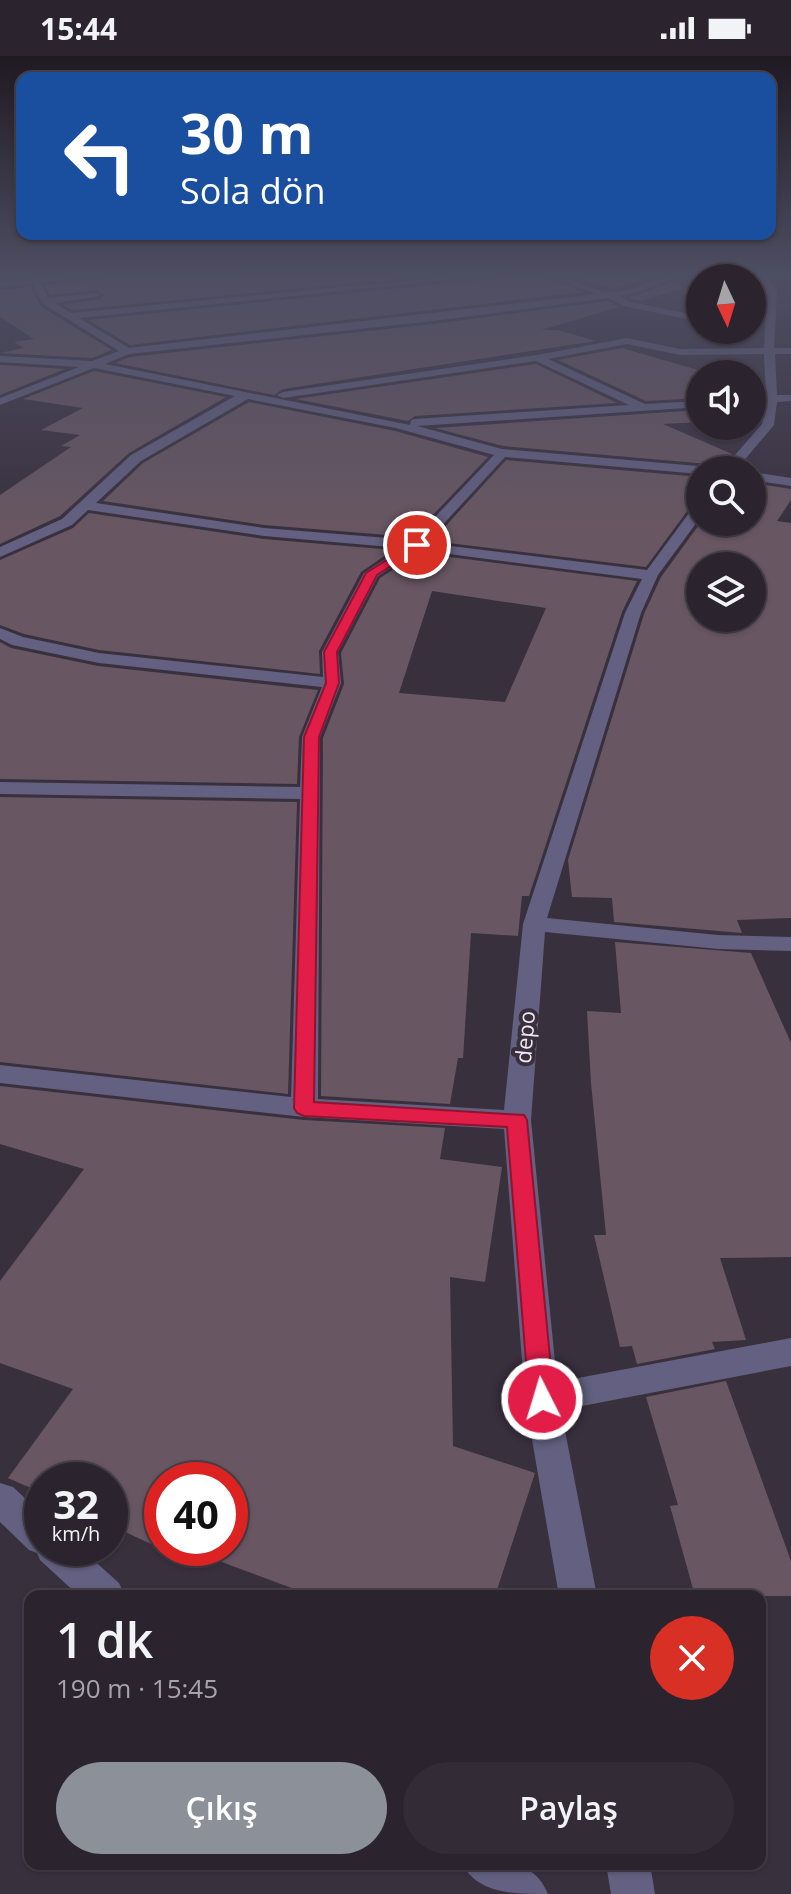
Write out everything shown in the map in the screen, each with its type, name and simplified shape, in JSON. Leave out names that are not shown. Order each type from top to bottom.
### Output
[{"type":"street","points":[[32,361],[91,364],[265,398],[397,425],[502,453],[686,468]]},
{"type":"street","points":[[0,402],[100,361]]},
{"type":"street","points":[[265,398],[518,361]]},
{"type":"street","points":[[543,361],[646,409]]},
{"type":"street","points":[[741,456],[768,425],[772,399],[770,361]]},
{"type":"street","points":[[0,553],[67,522],[136,458],[244,396]]},
{"type":"street","points":[[766,399],[791,398]]},
{"type":"street","points":[[397,425],[686,405]]},
{"type":"street","points":[[304,1108],[311,737],[332,683],[330,652],[372,573],[417,545],[502,453]]},
{"type":"street","points":[[766,478],[791,482]]},
{"type":"street","points":[[84,505],[264,532],[417,545],[431,550],[651,575]]},
{"type":"street","name":"depo","points":[[577,1590],[542,1399],[517,1120],[534,924],[633,613],[651,575],[686,527]]},
{"type":"street","points":[[0,633],[18,641],[99,658],[332,683]]},
{"type":"street","points":[[0,788],[312,793]]},
{"type":"street","points":[[534,924],[718,942],[791,944]]},
{"type":"street","points":[[0,1074],[304,1108],[517,1120]]},
{"type":"street","points":[[542,1399],[791,1352]]},
{"type":"street","points":[[0,1499],[24,1521]]},
{"type":"street","points":[[73,1566],[99,1590]]},
{"type":"street","points":[[492,1870],[526,1894]]},
{"type":"street","points":[[629,1870],[633,1894]]},
{"type":"building","points":[[467,361],[283,389],[274,395],[115,363]]},
{"type":"building","points":[[560,361],[666,361],[686,366],[686,399],[646,401]]},
{"type":"building","points":[[536,364],[617,403],[415,416],[408,421],[296,399]]},
{"type":"building","points":[[0,365],[65,369],[0,395]]},
{"type":"building","points":[[94,371],[226,397],[129,453],[60,516],[0,544],[0,495],[71,447],[61,446],[80,435],[41,430],[83,408],[23,399]]},
{"type":"building","points":[[249,402],[395,431],[488,457],[412,537],[264,525],[103,501],[143,463]]},
{"type":"building","points":[[686,411],[686,423],[663,424],[686,434],[686,440],[700,440],[732,454],[686,456],[686,462],[503,446],[435,428]]},
{"type":"building","points":[[506,460],[686,476],[686,513],[646,567],[432,541]]},
{"type":"building","points":[[766,485],[791,489],[791,500],[777,521],[791,523],[791,918],[737,920],[742,933],[614,922],[612,898],[572,897],[568,860],[644,614],[661,577],[691,536],[766,536]]},
{"type":"building","points":[[89,513],[264,539],[393,550],[361,572],[319,651],[320,674],[99,650],[24,634],[0,625],[0,560],[73,528]]},
{"type":"building","points":[[419,553],[637,581],[622,612],[529,896],[522,896],[518,936],[471,933],[463,1058],[458,1058],[450,1104],[321,1096],[323,738],[344,684],[341,653],[380,578]],"holes":[[[432,591],[546,608],[505,702],[399,693]]]},
{"type":"building","points":[[0,642],[11,648],[98,666],[318,690],[299,737],[297,784],[0,779]]},
{"type":"building","points":[[0,797],[297,802],[288,1094],[0,1062]]},
{"type":"building","points":[[615,942],[751,953],[791,1043],[791,1257],[720,1258],[746,1340],[712,1342],[715,1349],[637,1364],[632,1346],[620,1347],[594,1235],[606,1235],[587,1011],[621,1013]]},
{"type":"building","points":[[0,1086],[304,1120],[445,1128],[440,1159],[502,1167],[485,1282],[450,1277],[453,1446],[535,1473],[497,1590],[297,1590],[233,1566],[248,1566],[248,1462],[144,1462],[144,1541],[128,1533],[128,1462],[24,1462],[24,1485],[8,1478],[73,1389],[0,1363],[0,1281],[84,1169],[0,1144]]},
{"type":"building","points":[[726,1381],[791,1561],[791,1596],[766,1596],[766,1590],[693,1590],[670,1506],[678,1505],[646,1397]]},
{"type":"route","points":[[417,545],[372,573],[330,652],[332,683],[311,737],[304,1108],[517,1120],[542,1399]]}]
